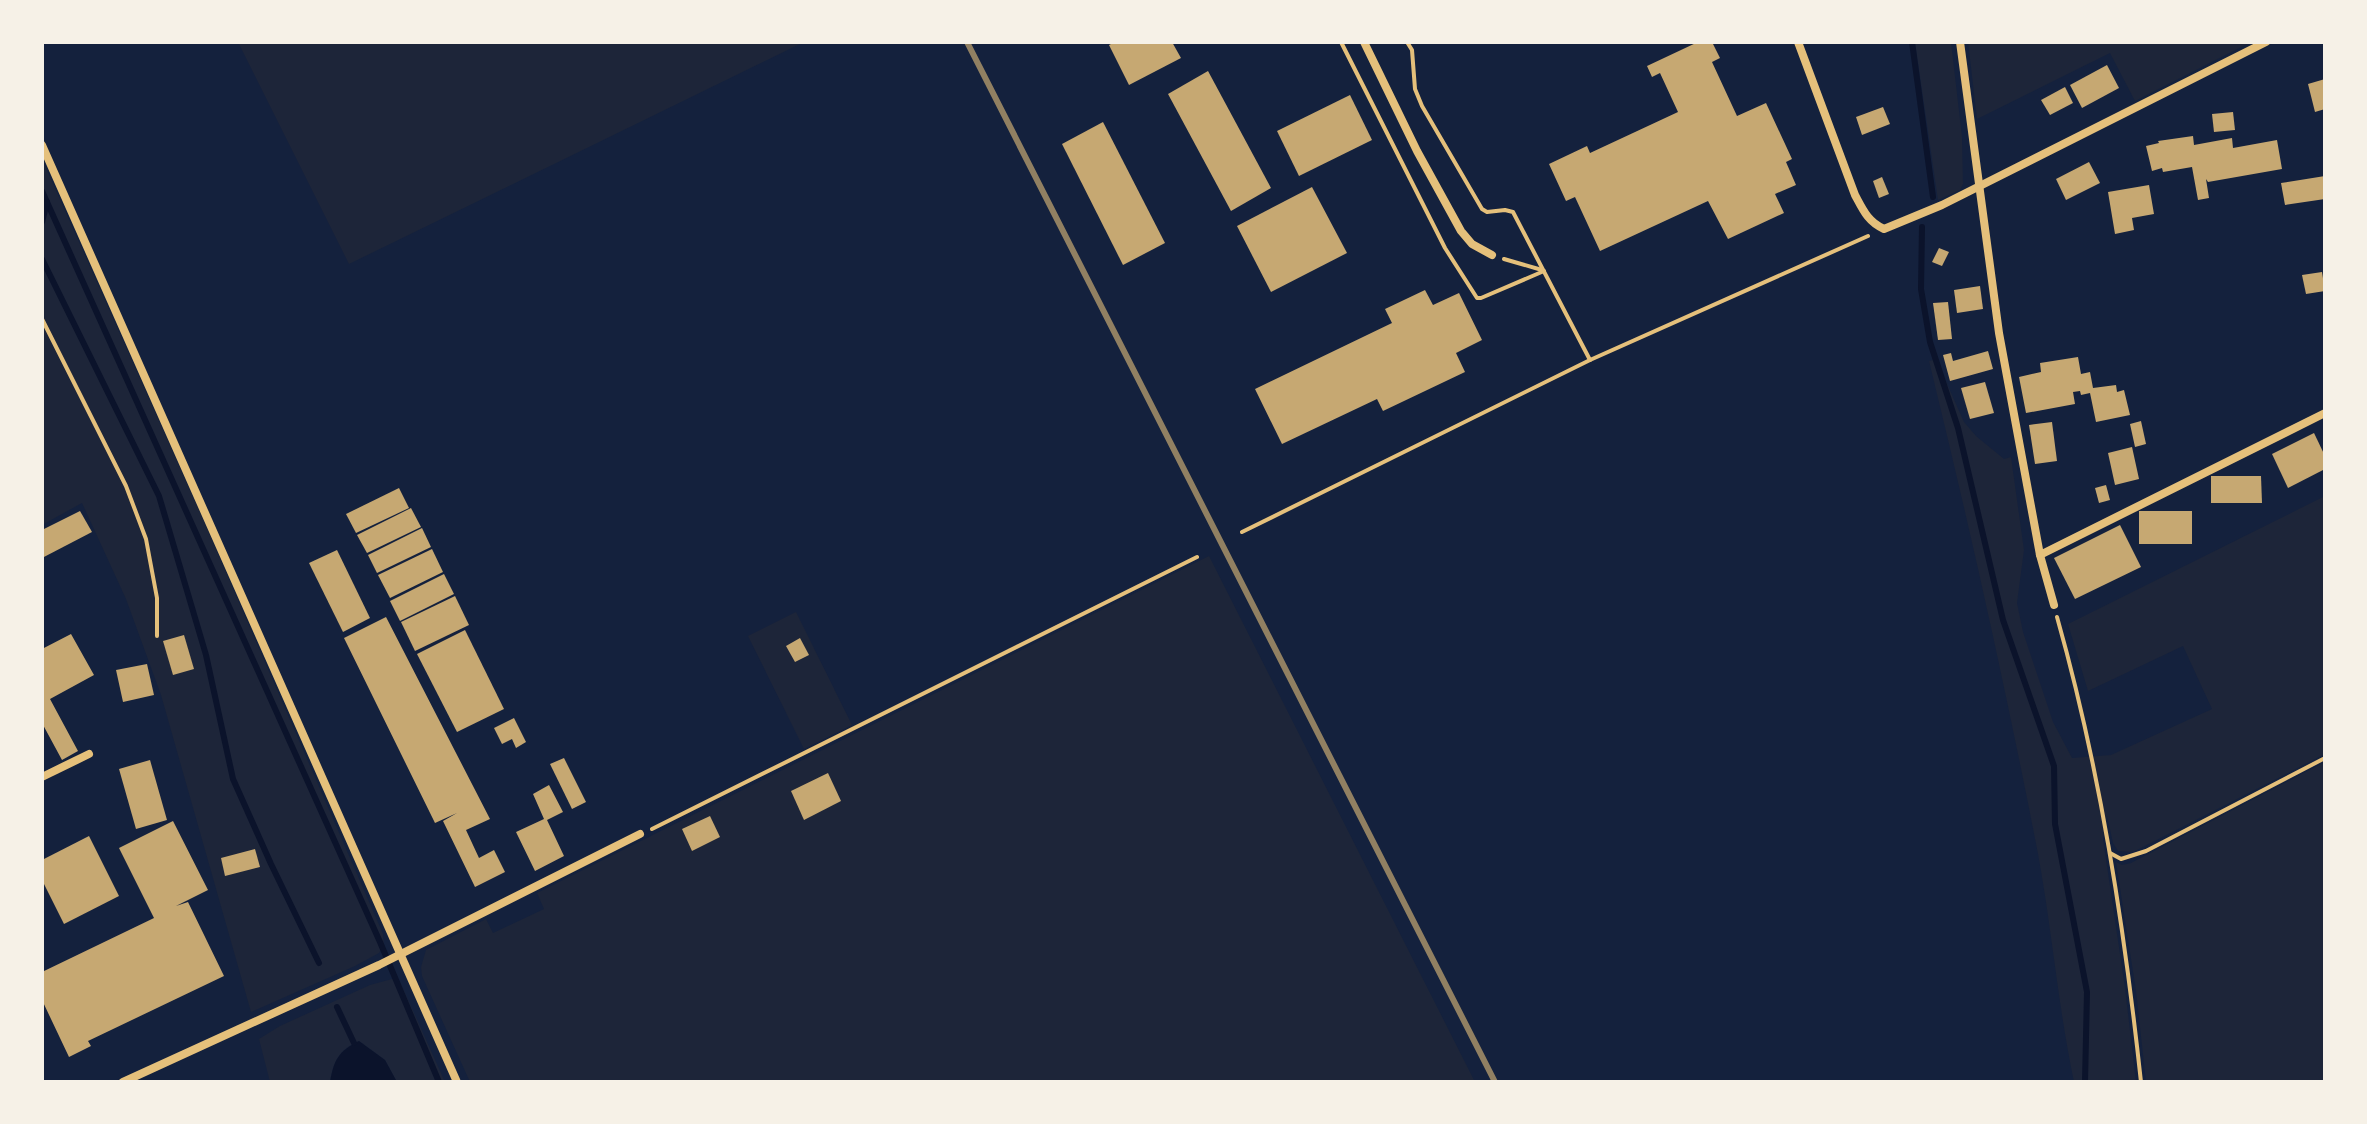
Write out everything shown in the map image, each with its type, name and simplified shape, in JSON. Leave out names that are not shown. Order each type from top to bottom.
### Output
[{"type":"street","points":[[1364,42],[1461,231],[1472,244],[1492,255]]},
{"type":"street","points":[[1798,42],[1855,195],[1873,224],[1884,229],[1979,187],[2266,42]]},
{"type":"street","points":[[1960,42],[2001,347],[2040,555],[2054,605]]},
{"type":"street","points":[[42,145],[397,954],[457,1082]]},
{"type":"street","points":[[2040,555],[2325,413]]},
{"type":"street","points":[[42,777],[89,754]]},
{"type":"street","points":[[123,1082],[379,965],[640,834]]},
{"type":"path","points":[[1407,42],[1412,50],[1415,89],[1470,189],[1487,212],[1513,212],[1590,360]]},
{"type":"path","points":[[1242,532],[1590,360],[1884,229]]},
{"type":"path","points":[[1492,255],[1544,271]]},
{"type":"path","points":[[42,319],[126,486],[146,539],[157,598],[157,636]]},
{"type":"path","points":[[640,834],[919,698],[1197,557]]},
{"type":"path","points":[[2054,605],[2090,746],[2110,853],[2131,987],[2141,1082]]},
{"type":"path","points":[[2110,853],[2121,859],[2146,851],[2325,758]]},
{"type":"shaded area","points":[[238,42],[804,42],[349,264]]},
{"type":"shaded area","points":[[1915,42],[1951,42],[1962,137],[1963,184],[1960,190],[1938,200]]},
{"type":"shaded area","points":[[1968,42],[2251,42],[2135,101],[2110,53],[1977,119]]},
{"type":"shaded area","points":[[42,159],[383,934],[384,945],[379,953],[251,1012],[161,695],[126,599],[82,503],[42,525]]},
{"type":"shaded area","points":[[1936,359],[1964,422],[2004,459],[2011,457],[2024,550],[2017,603],[2023,632],[2053,722],[2072,758],[2111,755],[2212,709],[2183,646],[2088,691],[2068,624],[2325,496],[2325,754],[2133,852],[2118,851],[2107,816],[2103,839],[2136,1082],[2074,1082],[2038,854],[1986,607],[1929,361]]},
{"type":"shaded area","points":[[1209,556],[1475,1082],[470,1082],[422,976],[426,950],[486,919],[493,933],[544,909],[537,893]]},
{"type":"shaded area","points":[[796,612],[852,725],[804,749],[748,636]]},
{"type":"shaded area","points":[[2325,762],[2325,1082],[2146,1082],[2116,862],[2122,865],[2131,863]]},
{"type":"shaded area","points":[[392,979],[401,984],[445,1082],[397,1082],[385,1060],[359,1041],[338,1057],[330,1082],[270,1082],[259,1039],[280,1026],[370,985]]},
{"type":"shaded area","points":[[359,1041],[385,1060],[397,1082],[330,1082],[338,1057]]},
{"type":"building","points":[[1115,42],[1172,42],[1181,58],[1129,85],[1109,45]]},
{"type":"building","points":[[1698,42],[1712,42],[1720,58],[1712,62],[1737,116],[1766,103],[1792,159],[1786,162],[1796,185],[1775,194],[1784,213],[1728,239],[1708,201],[1600,251],[1575,197],[1566,201],[1549,164],[1587,146],[1590,153],[1678,112],[1660,73],[1652,77],[1647,66]]},
{"type":"building","points":[[2107,65],[2119,88],[2082,108],[2070,85]]},
{"type":"building","points":[[1208,71],[1271,188],[1231,211],[1168,94]]},
{"type":"building","points":[[2325,79],[2325,109],[2315,112],[2308,84]]},
{"type":"building","points":[[2065,87],[2073,103],[2050,115],[2041,100]]},
{"type":"building","points":[[1350,95],[1372,140],[1299,176],[1277,131]]},
{"type":"building","points":[[1883,107],[1890,124],[1862,135],[1856,117]]},
{"type":"building","points":[[2233,112],[2235,130],[2214,132],[2212,114]]},
{"type":"building","points":[[1103,122],[1165,243],[1123,265],[1062,144]]},
{"type":"building","points":[[2193,136],[2194,145],[2232,138],[2233,148],[2277,140],[2282,169],[2208,182],[2206,179],[2209,198],[2198,200],[2192,167],[2152,171],[2146,146]]},
{"type":"building","points":[[2089,162],[2100,183],[2066,200],[2056,179]]},
{"type":"building","points":[[2325,176],[2325,199],[2285,205],[2281,183]]},
{"type":"building","points":[[1882,177],[1889,194],[1879,198],[1873,181]]},
{"type":"building","points":[[2149,185],[2154,214],[2132,218],[2134,230],[2115,234],[2108,192]]},
{"type":"building","points":[[1312,187],[1347,253],[1271,292],[1237,226]]},
{"type":"building","points":[[1939,248],[1949,252],[1942,266],[1932,262]]},
{"type":"building","points":[[2322,272],[2325,291],[2306,294],[2302,275]]},
{"type":"building","points":[[1980,286],[1983,309],[1957,313],[1954,290]]},
{"type":"building","points":[[1425,290],[1433,305],[1459,293],[1482,340],[1456,353],[1465,372],[1383,411],[1377,399],[1282,444],[1255,389],[1392,323],[1385,309]]},
{"type":"building","points":[[1948,302],[1952,339],[1938,340],[1933,303]]},
{"type":"building","points":[[1988,351],[1993,369],[1950,381],[1943,355],[1951,353],[1953,361]]},
{"type":"building","points":[[2078,357],[2081,374],[2090,372],[2093,388],[2116,385],[2117,392],[2124,390],[2130,415],[2096,422],[2090,393],[2081,395],[2080,391],[2073,392],[2075,404],[2026,413],[2019,377],[2041,372],[2040,363]]},
{"type":"building","points":[[1985,382],[1994,413],[1970,419],[1961,388]]},
{"type":"building","points":[[2141,421],[2146,444],[2135,447],[2130,424]]},
{"type":"building","points":[[2052,422],[2057,461],[2035,464],[2029,425]]},
{"type":"building","points":[[2314,433],[2325,456],[2325,469],[2288,488],[2272,454]]},
{"type":"building","points":[[2132,447],[2139,479],[2115,485],[2108,453]]},
{"type":"building","points":[[2211,476],[2261,476],[2262,503],[2211,503]]},
{"type":"building","points":[[2106,485],[2110,500],[2099,503],[2095,488]]},
{"type":"building","points":[[399,488],[409,508],[356,533],[346,514]]},
{"type":"building","points":[[411,508],[421,527],[367,553],[357,535]]},
{"type":"building","points":[[80,511],[92,532],[42,558],[42,530]]},
{"type":"building","points":[[2139,511],[2192,511],[2192,544],[2139,544]]},
{"type":"building","points":[[2120,525],[2141,567],[2075,599],[2054,558]]},
{"type":"building","points":[[422,528],[431,547],[377,573],[368,555]]},
{"type":"building","points":[[432,549],[443,572],[390,598],[378,575]]},
{"type":"building","points":[[337,550],[370,618],[343,632],[309,563]]},
{"type":"building","points":[[444,574],[454,594],[400,621],[390,601]]},
{"type":"building","points":[[455,596],[469,625],[415,651],[401,622]]},
{"type":"building","points":[[386,617],[490,819],[466,830],[479,858],[494,850],[505,872],[475,887],[443,821],[457,813],[435,823],[344,638]]},
{"type":"building","points":[[465,630],[504,709],[457,732],[417,654]]},
{"type":"building","points":[[71,634],[94,675],[50,699],[78,751],[62,760],[42,723],[42,649]]},
{"type":"building","points":[[184,635],[194,669],[173,675],[163,641]]},
{"type":"building","points":[[800,638],[809,655],[795,662],[786,646]]},
{"type":"building","points":[[147,664],[154,695],[123,702],[116,670]]},
{"type":"building","points":[[514,718],[526,742],[516,748],[512,739],[502,744],[494,728]]},
{"type":"building","points":[[564,758],[586,802],[572,809],[550,764]]},
{"type":"building","points":[[150,760],[167,820],[136,829],[119,769]]},
{"type":"building","points":[[828,773],[841,801],[804,820],[791,791]]},
{"type":"building","points":[[549,785],[563,812],[547,820],[564,856],[535,871],[516,832],[544,819],[533,794]]},
{"type":"building","points":[[710,816],[720,837],[692,851],[682,829]]},
{"type":"building","points":[[173,821],[208,890],[176,906],[188,902],[224,976],[88,1041],[91,1046],[69,1057],[42,1000],[42,972],[154,918],[119,848]]},
{"type":"building","points":[[89,836],[119,896],[64,924],[42,880],[42,860]]},
{"type":"building","points":[[255,849],[260,867],[225,876],[221,858]]},
{"type":"waterway","points":[[1912,42],[1933,197]]},
{"type":"waterway","points":[[42,191],[380,942],[439,1082]]},
{"type":"waterway","points":[[42,222],[47,202]]},
{"type":"waterway","points":[[1922,227],[1921,289],[1930,342],[1958,428],[2003,620],[2054,766],[2055,824],[2087,992],[2085,1082]]},
{"type":"waterway","points":[[42,259],[159,496],[206,655],[233,779],[319,963]]},
{"type":"waterway","points":[[337,1007],[354,1043]]},
{"type":"railway","points":[[967,42],[1495,1082]]}]
